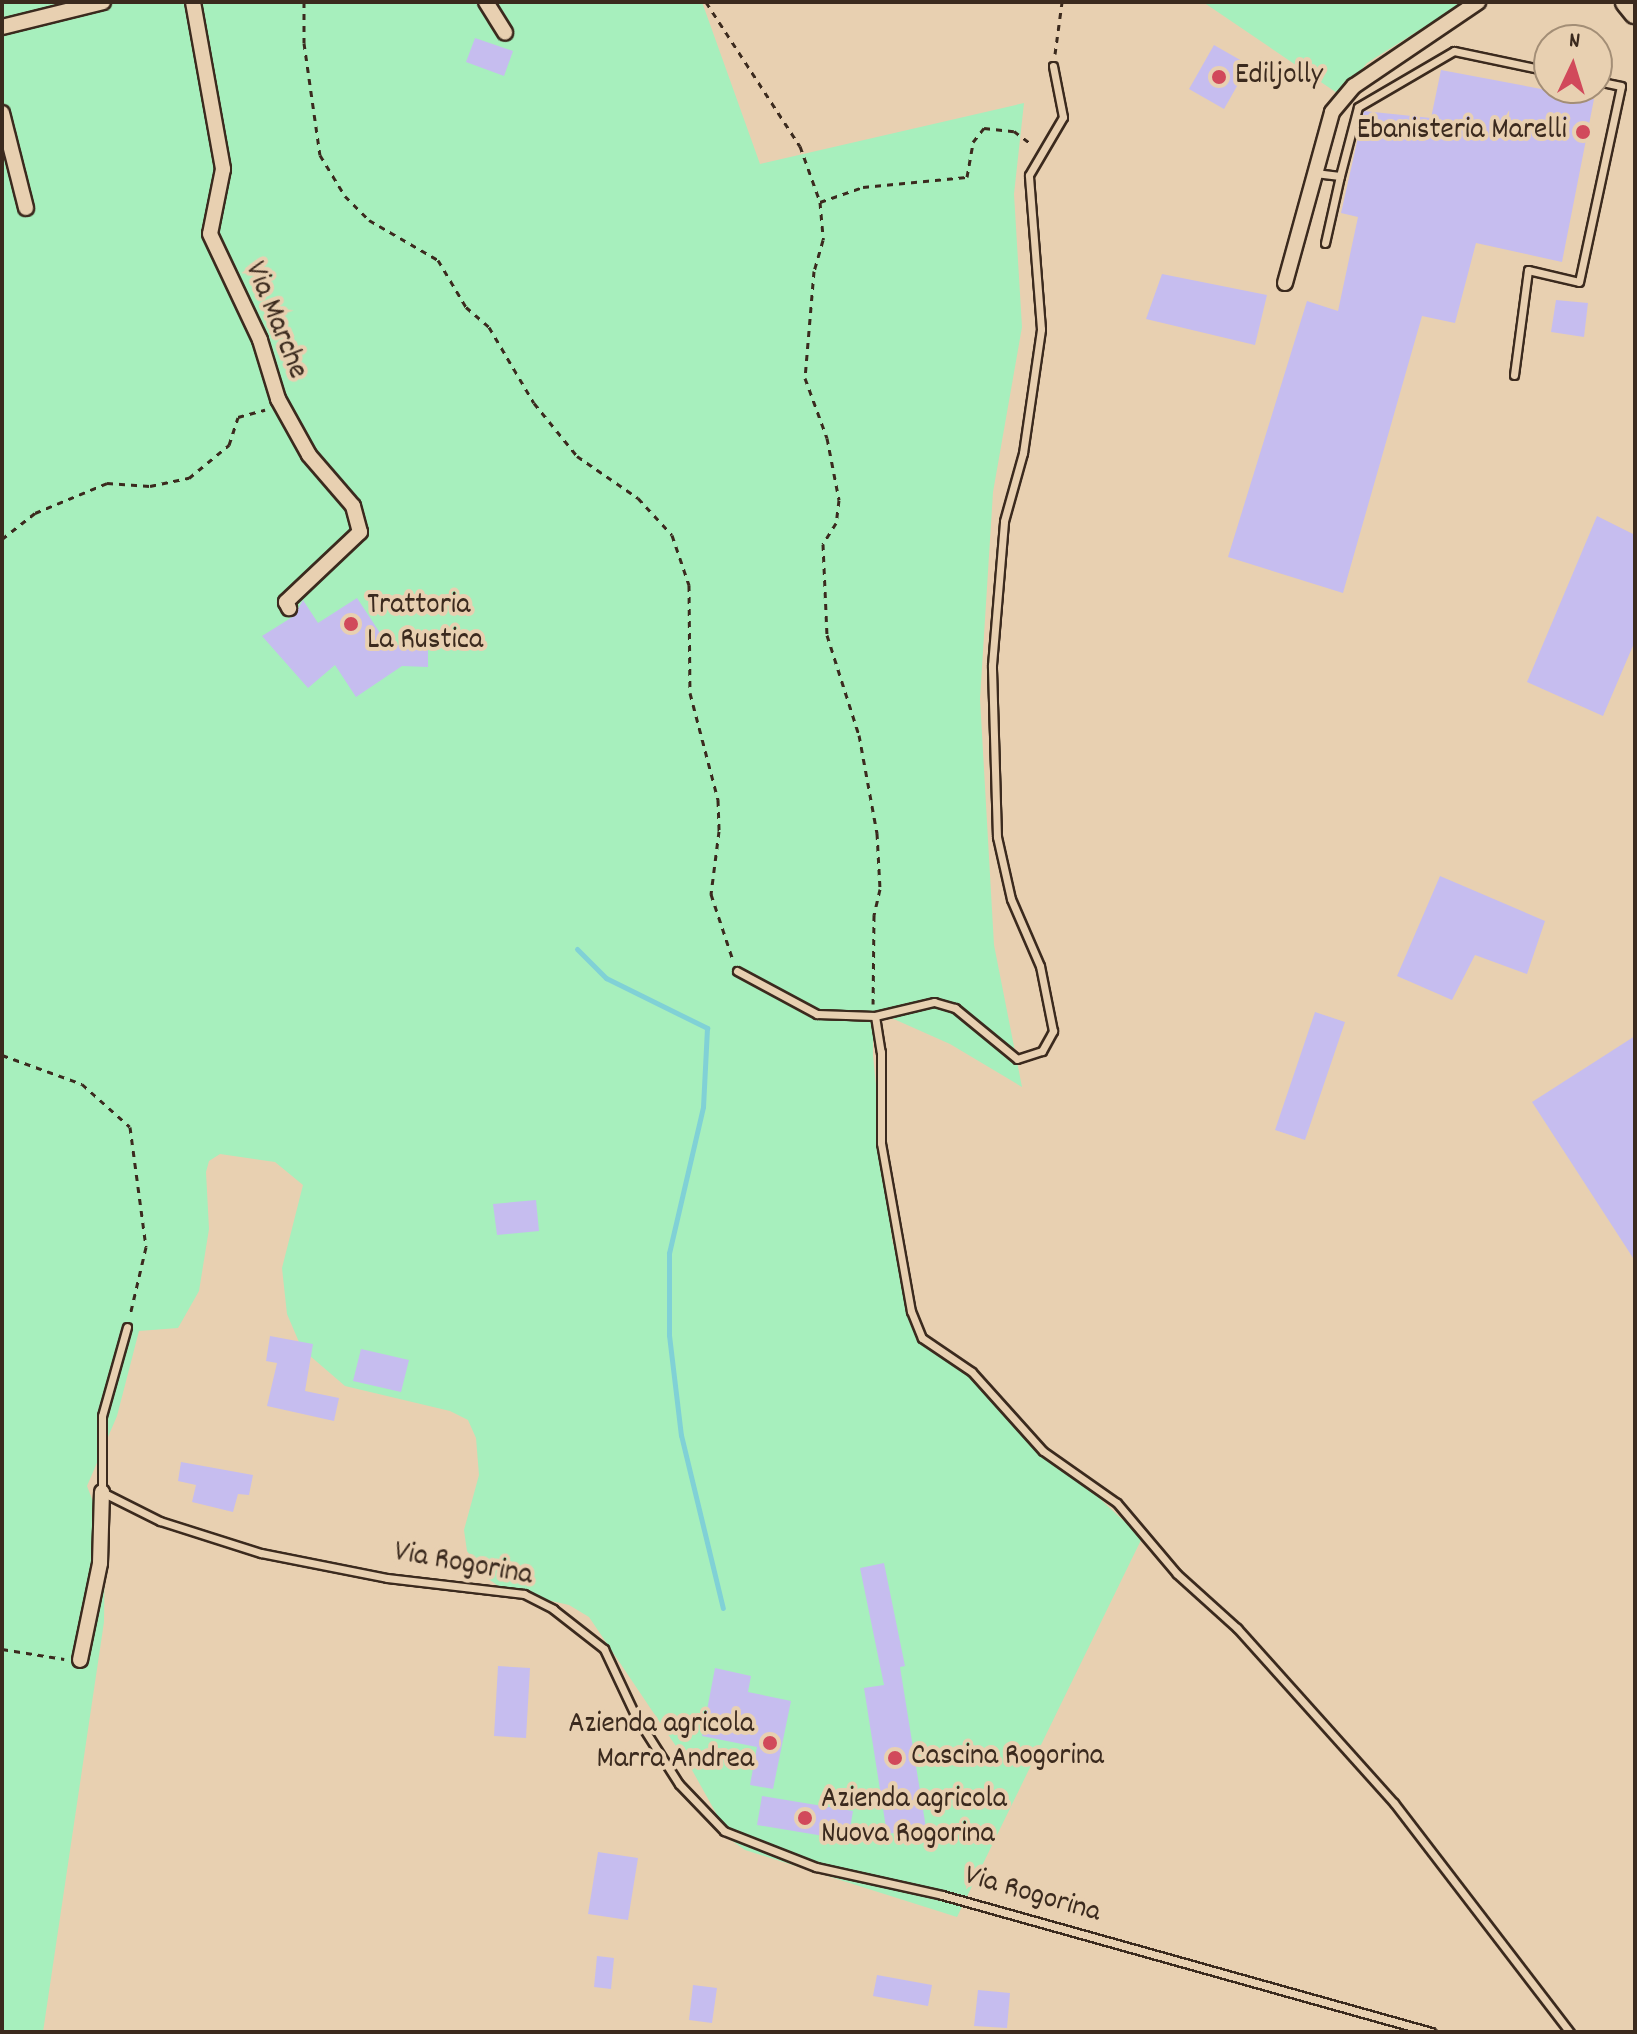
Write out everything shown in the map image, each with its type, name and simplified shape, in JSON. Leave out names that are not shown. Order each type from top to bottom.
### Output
[{"type":"main road","points":[[1627,2],[1635,12]]},
{"type":"street","points":[[2,27],[103,2]]},
{"type":"street","name":"Via Marche","points":[[193,2],[223,169],[210,234],[260,340],[278,399],[309,455],[353,506],[360,532],[286,602],[289,608]]},
{"type":"street","points":[[486,2],[505,33]]},
{"type":"street","points":[[1285,283],[1332,112],[1354,86],[1478,2]]},
{"type":"street","points":[[2,113],[26,208]]},
{"type":"street","points":[[80,1660],[100,1563],[102,1492]]},
{"type":"lane","points":[[1325,243],[1358,107],[1454,51],[1533,68]]},
{"type":"lane","points":[[737,971],[817,1014],[875,1016],[934,1002],[955,1008],[1017,1059],[1042,1051],[1053,1031],[1040,966],[1011,899],[1004,870],[994,776],[993,638],[1004,521],[1023,453],[1041,329],[1029,175],[1063,117],[1053,66]]},
{"type":"lane","points":[[1514,375],[1528,270],[1579,282],[1621,86],[1613,84]]},
{"type":"lane","points":[[1315,173],[1340,176]]},
{"type":"lane","points":[[875,1016],[881,1052],[881,1143],[911,1311],[922,1338],[972,1372],[1043,1451],[1117,1503],[1177,1574],[1237,1628],[1394,1803],[1570,2032]]},
{"type":"lane","points":[[102,1492],[102,1416],[127,1327]]},
{"type":"lane","name":"Via Rogorina","points":[[102,1492],[160,1521],[261,1553],[387,1578],[524,1594],[553,1609],[604,1649],[635,1715],[679,1784],[724,1831],[816,1867],[942,1895],[1431,2032]]},
{"type":"path","points":[[304,2],[320,155],[345,196],[369,220],[438,260],[466,307],[489,327],[534,403],[577,456],[638,498],[672,535],[689,585],[690,693],[718,800],[719,831],[711,894],[737,971]]},
{"type":"path","points":[[706,2],[800,146],[820,202],[823,240],[814,271],[805,378],[827,438],[839,500],[836,523],[823,544],[827,635],[859,735],[877,833],[875,1016]]},
{"type":"path","points":[[1053,66],[1062,2]]},
{"type":"path","points":[[820,202],[863,187],[967,177],[973,142],[984,128],[1014,131],[1035,146],[1029,175]]},
{"type":"path","points":[[2,539],[35,513],[107,483],[150,486],[189,478],[229,445],[238,417],[268,410],[278,399]]},
{"type":"path","points":[[2,1055],[82,1084],[130,1127],[146,1247],[127,1327]]},
{"type":"path","points":[[2,1649],[80,1660]]},
{"type":"green space","points":[[2,2],[702,2],[760,164],[1024,103],[1014,194],[1022,327],[993,492],[980,699],[994,945],[1022,1087],[950,1044],[887,1016],[873,1021],[873,1056],[892,1240],[916,1327],[1142,1538],[957,1917],[745,1850],[731,1840],[692,1770],[589,1617],[569,1605],[504,1590],[487,1578],[467,1551],[464,1530],[479,1475],[476,1438],[468,1420],[450,1411],[345,1386],[302,1349],[287,1314],[282,1268],[303,1185],[275,1162],[220,1154],[209,1161],[206,1172],[209,1229],[199,1291],[178,1328],[139,1331],[117,1416],[87,1486],[105,1533],[104,1622],[43,2032],[2,2032]]},
{"type":"green space","points":[[1203,2],[1464,2],[1367,63],[1340,95]]},
{"type":"building","points":[[475,38],[513,51],[504,76],[466,62]]},
{"type":"building","name":"Ediljolly","points":[[1214,45],[1249,65],[1224,109],[1189,89]]},
{"type":"building","points":[[1441,70],[1533,87],[1533,104],[1593,104],[1562,262],[1476,243],[1455,323],[1422,316],[1343,593],[1228,557],[1307,301],[1338,311],[1358,217],[1341,213],[1364,111],[1431,118]]},
{"type":"building","points":[[1162,274],[1267,295],[1255,345],[1146,319]]},
{"type":"building","points":[[1556,300],[1588,303],[1584,337],[1551,332]]},
{"type":"building","points":[[1597,516],[1635,535],[1635,641],[1603,716],[1527,682]]},
{"type":"building","points":[[357,598],[388,645],[428,645],[428,667],[402,666],[356,697],[335,665],[308,688],[262,636],[294,616],[303,600],[318,623]]},
{"type":"building","points":[[1440,876],[1545,921],[1527,974],[1475,955],[1452,1000],[1397,976]]},
{"type":"building","points":[[1315,1012],[1345,1022],[1305,1140],[1275,1130]]},
{"type":"building","points":[[1635,1036],[1635,1261],[1532,1102]]},
{"type":"building","points":[[536,1200],[539,1231],[497,1235],[493,1204]]},
{"type":"building","points":[[270,1336],[313,1344],[305,1391],[339,1398],[334,1421],[267,1406],[277,1363],[266,1361]]},
{"type":"building","points":[[361,1349],[409,1360],[401,1392],[353,1381]]},
{"type":"building","points":[[181,1462],[253,1475],[249,1495],[238,1494],[233,1512],[192,1502],[196,1485],[178,1481]]},
{"type":"building","name":"Cascina Rogorina","points":[[884,1563],[905,1666],[900,1667],[926,1828],[887,1834],[864,1688],[884,1685],[860,1568]]},
{"type":"building","points":[[498,1666],[530,1668],[526,1738],[494,1736]]},
{"type":"building","points":[[715,1668],[751,1676],[748,1692],[791,1701],[773,1789],[750,1785],[757,1747],[702,1736]]},
{"type":"building","name":"Azienda agricola Nuova Rogorina","points":[[762,1796],[853,1811],[848,1840],[757,1825]]},
{"type":"building","points":[[598,1852],[638,1858],[628,1920],[588,1914]]},
{"type":"building","points":[[597,1956],[614,1958],[611,1989],[594,1987]]},
{"type":"building","points":[[877,1975],[932,1985],[928,2006],[873,1996]]},
{"type":"building","points":[[693,1985],[717,1988],[712,2023],[689,2020]]},
{"type":"building","points":[[978,1990],[1010,1993],[1007,2028],[974,2026]]},
{"type":"waterway","points":[[577,949],[606,978],[707,1028],[703,1107],[669,1253],[669,1335],[681,1435],[723,1608]]},
{"type":"place","name":"Ediljolly","points":[[1219,77]]},
{"type":"place","name":"Ebanisteria Marelli","points":[[1583,132]]},
{"type":"place","name":"Trattoria La Rustica","points":[[351,624]]},
{"type":"place","name":"Azienda agricola Marra Andrea","points":[[770,1743]]},
{"type":"place","name":"Cascina Rogorina","points":[[895,1758]]},
{"type":"place","name":"Azienda agricola Nuova Rogorina","points":[[805,1818]]}]
